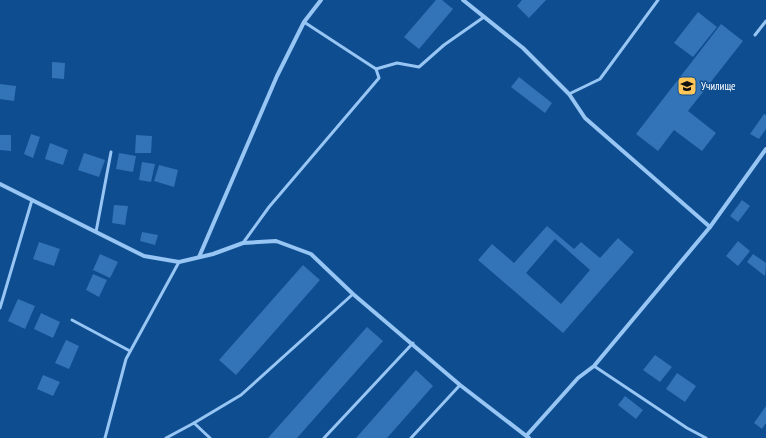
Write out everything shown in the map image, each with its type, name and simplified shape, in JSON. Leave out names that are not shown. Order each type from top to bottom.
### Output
[{"type":"street","points":[[200,257],[278,76],[304,22],[321,0]]},
{"type":"street","points":[[463,0],[523,48],[569,94],[585,118],[710,227]]},
{"type":"street","points":[[0,184],[144,256],[179,262],[243,243],[276,241],[311,254],[353,294],[413,343],[460,385],[528,437],[578,378],[594,366],[710,227],[766,149]]},
{"type":"lane","points":[[569,94],[600,79],[658,0]]},
{"type":"lane","points":[[376,69],[397,63],[419,67],[444,45],[484,17]]},
{"type":"lane","points":[[756,35],[766,21]]},
{"type":"lane","points":[[243,243],[269,207],[379,78],[376,69],[304,22]]},
{"type":"lane","points":[[96,232],[111,152]]},
{"type":"lane","points":[[0,308],[32,200]]},
{"type":"lane","points":[[105,438],[126,359],[179,262]]},
{"type":"lane","points":[[166,438],[241,395],[353,294]]},
{"type":"lane","points":[[72,320],[130,351]]},
{"type":"lane","points":[[324,438],[413,343]]},
{"type":"lane","points":[[594,366],[687,428],[706,438]]},
{"type":"lane","points":[[411,438],[460,385]]},
{"type":"lane","points":[[194,423],[210,438]]},
{"type":"building","points":[[436,0],[442,0],[453,9],[419,49],[404,37]]},
{"type":"building","points":[[522,0],[546,0],[529,18],[517,6]]},
{"type":"building","points":[[698,12],[717,27],[693,57],[674,43]]},
{"type":"building","points":[[721,24],[743,41],[688,111],[716,133],[702,151],[674,130],[658,151],[636,134]]},
{"type":"building","points":[[52,62],[65,63],[64,79],[52,78]]},
{"type":"building","points":[[519,77],[552,103],[545,113],[511,87]]},
{"type":"building","points":[[0,84],[16,86],[14,101],[0,99]]},
{"type":"building","points":[[764,114],[766,115],[766,129],[759,139],[750,134]]},
{"type":"building","points":[[31,134],[40,137],[33,158],[24,154]]},
{"type":"building","points":[[0,135],[11,135],[11,151],[0,150]]},
{"type":"building","points":[[136,135],[152,136],[151,153],[135,153]]},
{"type":"building","points":[[50,143],[68,150],[63,165],[45,159]]},
{"type":"building","points":[[84,153],[105,160],[99,177],[78,170]]},
{"type":"building","points":[[119,153],[136,156],[133,172],[116,169]]},
{"type":"building","points":[[142,162],[155,164],[151,182],[139,180]]},
{"type":"building","points":[[159,165],[178,170],[174,187],[154,181]]},
{"type":"building","points":[[742,200],[750,206],[738,222],[730,216]]},
{"type":"building","points":[[114,205],[128,206],[125,225],[112,223]]},
{"type":"building","points":[[547,226],[574,249],[581,242],[600,258],[618,238],[634,252],[563,333],[478,260],[492,244],[514,263]],"holes":[[[555,239],[590,270],[561,304],[526,273]]]},
{"type":"building","points":[[142,232],[158,235],[155,245],[140,241]]},
{"type":"building","points":[[738,241],[750,251],[738,266],[726,256]]},
{"type":"building","points":[[39,242],[60,249],[54,266],[33,259]]},
{"type":"building","points":[[100,254],[118,262],[110,278],[93,270]]},
{"type":"building","points":[[753,254],[766,263],[765,276],[747,262]]},
{"type":"building","points":[[303,265],[320,280],[236,375],[219,360]]},
{"type":"building","points":[[93,274],[107,280],[99,297],[86,290]]},
{"type":"building","points":[[18,299],[35,306],[25,329],[8,321]]},
{"type":"building","points":[[41,313],[60,322],[53,338],[34,329]]},
{"type":"building","points":[[367,327],[383,341],[297,438],[268,438]]},
{"type":"building","points":[[66,340],[79,346],[69,369],[55,363]]},
{"type":"building","points":[[655,355],[672,367],[660,382],[643,370]]},
{"type":"building","points":[[416,370],[433,386],[387,438],[356,438]]},
{"type":"building","points":[[677,373],[696,386],[685,402],[666,389]]},
{"type":"building","points":[[43,375],[60,382],[53,396],[37,389]]},
{"type":"building","points":[[625,396],[643,410],[636,419],[618,405]]},
{"type":"building","points":[[766,406],[766,423],[762,429],[754,423]]},
{"type":"place","name":"Училище","points":[[687,86]]}]
